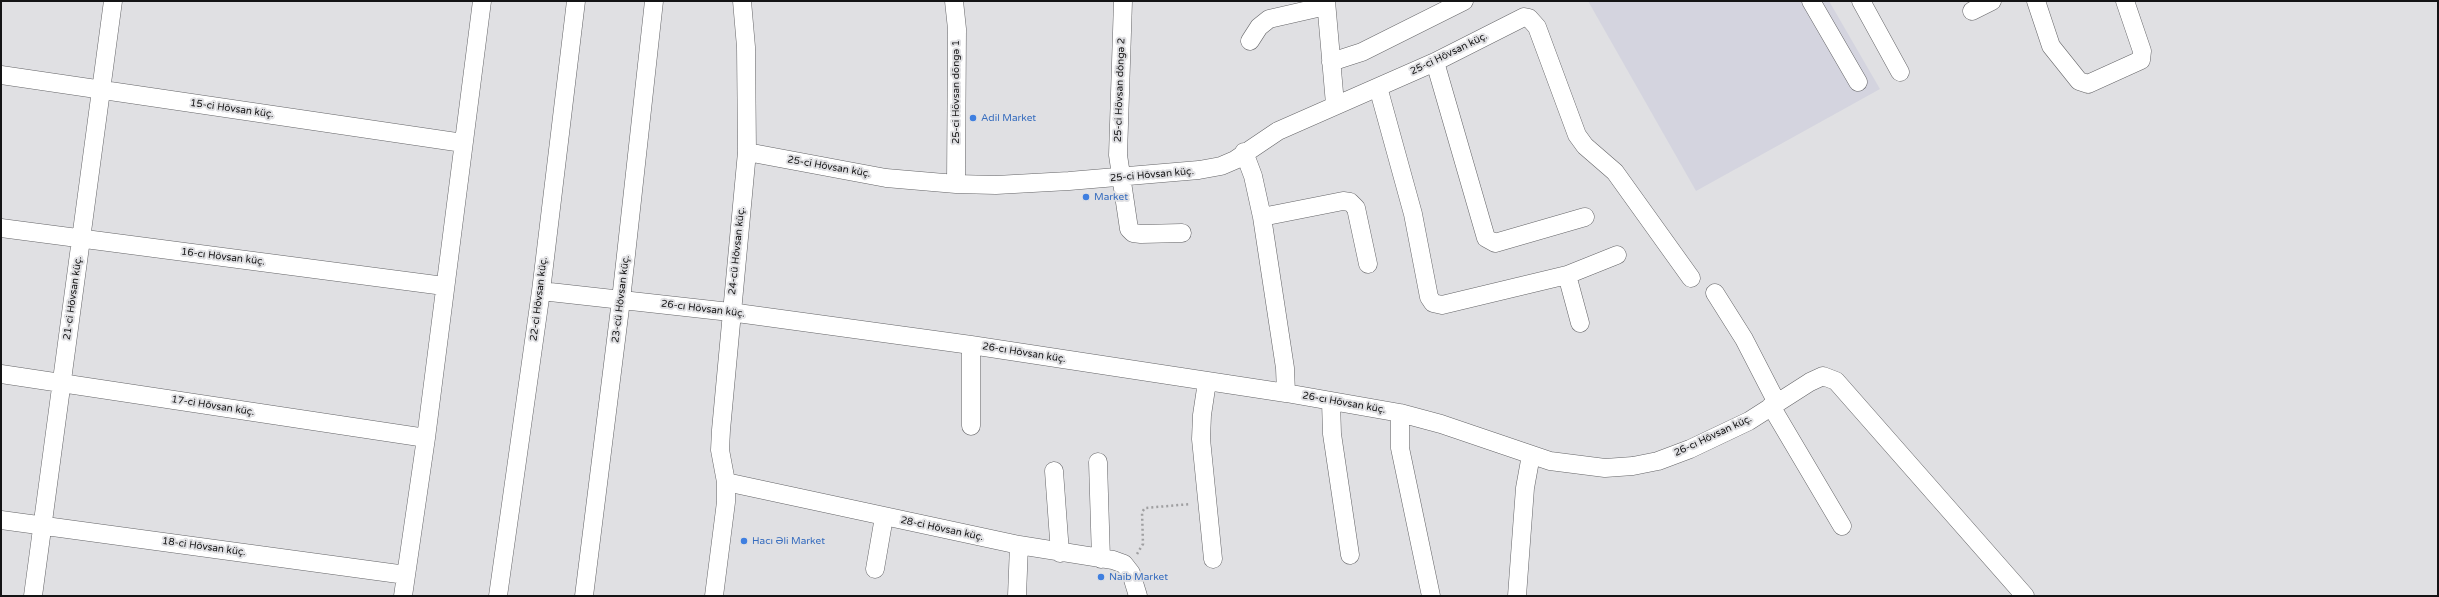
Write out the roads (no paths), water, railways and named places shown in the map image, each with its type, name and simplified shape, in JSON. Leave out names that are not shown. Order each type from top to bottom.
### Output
[{"type":"street","name":"21-ci Hövsan küç.","points":[[33,596],[113,1]]},
{"type":"street","points":[[403,596],[426,438],[444,286],[482,1]]},
{"type":"street","name":"22-ci Hövsan küç.","points":[[498,596],[541,291],[576,1]]},
{"type":"street","name":"23-cü Hövsan küç.","points":[[584,596],[621,300],[654,1]]},
{"type":"street","name":"24-cü Hövsan küç.","points":[[714,596],[726,502],[726,482],[721,463],[720,437],[730,312],[747,152],[746,47],[742,1]]},
{"type":"street","name":"25-ci Hövsan döngə 1","points":[[954,1],[956,29],[956,184]]},
{"type":"street","name":"25-ci Hövsan döngə 2","points":[[1123,1],[1118,155],[1129,228],[1133,233],[1182,233]]},
{"type":"street","points":[[1331,62],[1362,52],[1464,1]]},
{"type":"street","points":[[1811,1],[1858,82]]},
{"type":"street","points":[[1861,1],[1900,72]]},
{"type":"street","points":[[1972,11],[1992,1]]},
{"type":"street","points":[[2036,1],[2051,46],[2079,81],[2088,84],[2141,60],[2142,52],[2125,1]]},
{"type":"street","points":[[1250,41],[1259,27],[1269,19],[1326,3],[1335,104]]},
{"type":"street","name":"25-ci Hövsan küç.","points":[[747,152],[886,178],[956,184],[996,185],[1121,178],[1199,170],[1221,166],[1278,131],[1335,104],[1434,62],[1524,17],[1529,18],[1537,27],[1577,135],[1584,146],[1615,172],[1690,278]]},
{"type":"street","points":[[1434,62],[1486,238],[1495,243],[1585,217]]},
{"type":"street","name":"15-ci Hövsan küç.","points":[[1,75],[463,143]]},
{"type":"street","points":[[1378,87],[1414,214],[1429,297],[1433,303],[1442,305],[1567,274],[1617,255]]},
{"type":"street","points":[[1244,152],[1253,176],[1262,217],[1285,368],[1286,393]]},
{"type":"street","points":[[1262,217],[1343,201],[1350,202],[1356,208],[1368,264]]},
{"type":"street","name":"16-cı Hövsan küç.","points":[[1,228],[444,286]]},
{"type":"street","points":[[1567,274],[1580,323]]},
{"type":"street","name":"26-cı Hövsan küç.","points":[[541,291],[730,312],[971,345],[1286,393],[1400,413],[1442,424],[1531,455],[1571,465],[1605,468],[1633,466],[1658,461],[1690,449],[1749,421],[1823,376],[1836,381],[2025,596]]},
{"type":"street","points":[[1715,293],[1744,339],[1774,405],[1842,526]]},
{"type":"street","points":[[971,345],[971,426]]},
{"type":"street","name":"17-ci Hövsan küç.","points":[[1,374],[426,438]]},
{"type":"street","points":[[1207,382],[1202,415],[1201,438],[1213,559]]},
{"type":"street","points":[[1332,402],[1332,434],[1350,555]]},
{"type":"street","points":[[1400,413],[1400,448],[1431,596]]},
{"type":"street","points":[[1517,596],[1524,488],[1531,455]]},
{"type":"street","points":[[1098,462],[1101,559]]},
{"type":"street","points":[[1054,471],[1060,553]]},
{"type":"street","name":"28-ci Hövsan küç.","points":[[726,482],[1019,545],[1060,553],[1113,560],[1124,564],[1131,573],[1138,596]]},
{"type":"street","points":[[875,569],[884,517]]},
{"type":"street","name":"18-ci Hövsan küç.","points":[[1,520],[406,575]]},
{"type":"street","points":[[1017,596],[1019,545]]},
{"type":"place","name":"Adil Market","points":[[973,118]]},
{"type":"place","name":"Market","points":[[1086,197]]},
{"type":"place","name":"Hacı Əli Market","points":[[744,541]]},
{"type":"place","name":"Naib Market","points":[[1101,577]]}]
